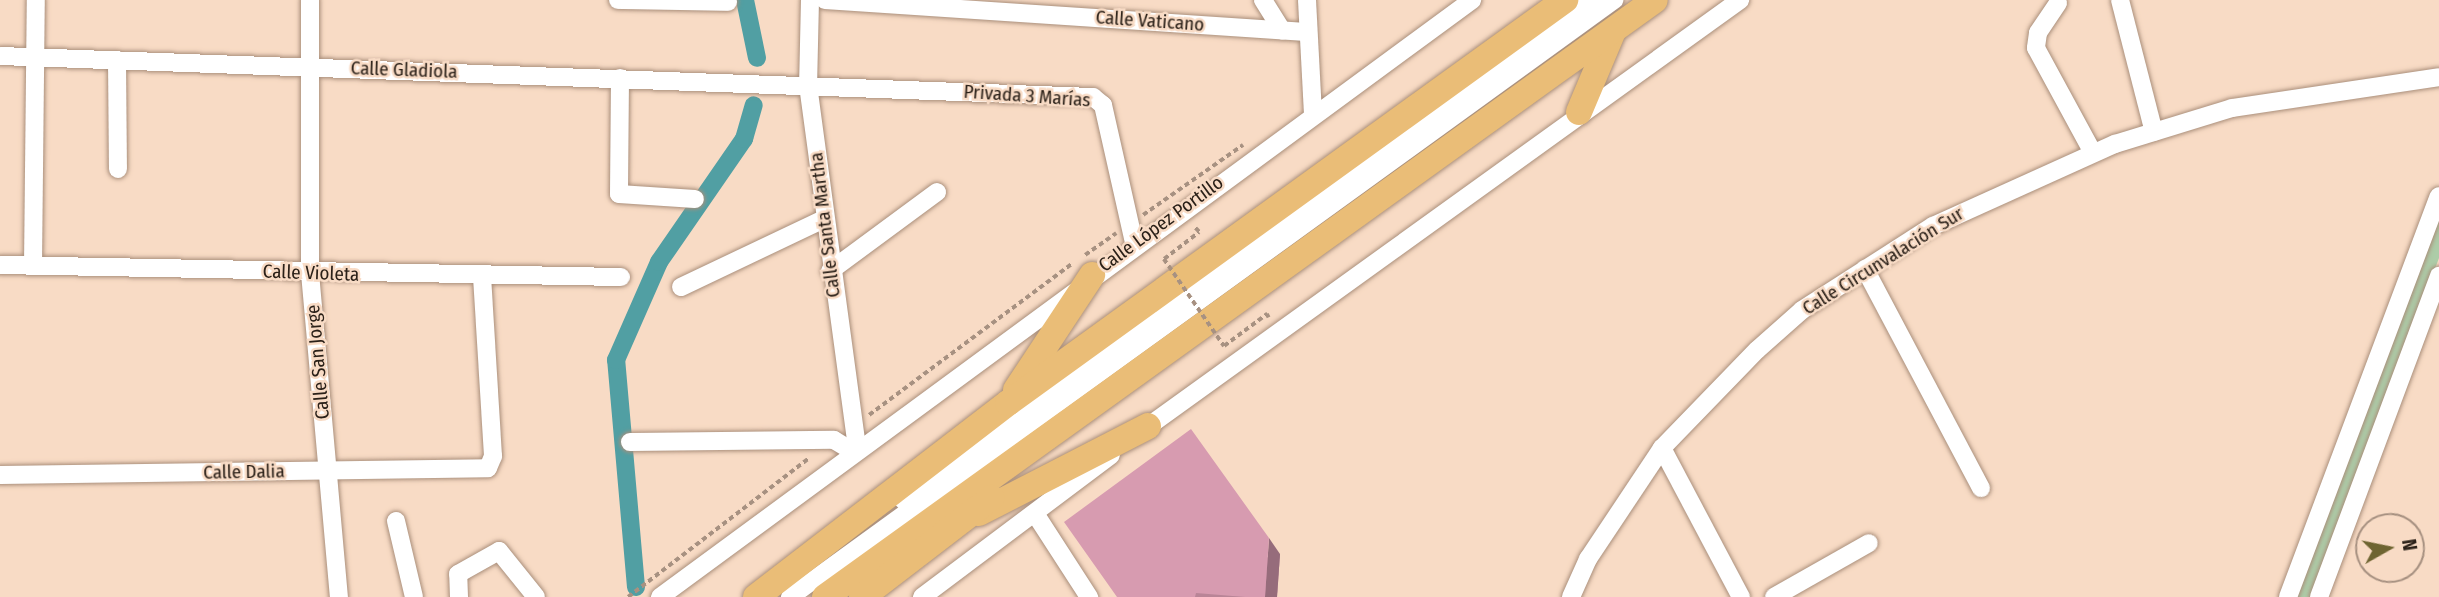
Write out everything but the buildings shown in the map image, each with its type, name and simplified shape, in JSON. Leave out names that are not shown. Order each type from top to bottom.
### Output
[{"type":"highway","points":[[756,597],[1008,403],[1565,0]]},
{"type":"highway","points":[[825,597],[1655,0]]},
{"type":"highway","points":[[1579,113],[1613,31]]},
{"type":"highway","points":[[1008,403],[1092,275]]},
{"type":"highway","points":[[862,597],[1134,390],[1170,348]]},
{"type":"highway","points":[[959,524],[1148,426]]},
{"type":"street","points":[[33,266],[36,0]]},
{"type":"street","name":"Calle San Jorge","points":[[310,0],[310,273],[339,597]]},
{"type":"street","points":[[618,0],[728,2]]},
{"type":"street","name":"Calle Santa Martha","points":[[810,0],[808,85],[855,450]]},
{"type":"street","name":"Calle Vaticano","points":[[825,0],[1306,32]]},
{"type":"street","points":[[1263,0],[1282,30]]},
{"type":"street","points":[[1307,0],[1306,32],[1313,114]]},
{"type":"street","name":"Calle López Portillo","points":[[660,597],[1134,243],[1472,0]]},
{"type":"street","points":[[769,597],[1591,0]]},
{"type":"street","points":[[790,597],[1614,0]]},
{"type":"street","points":[[922,597],[1036,515],[1148,426],[1579,113],[1611,97],[1741,0]]},
{"type":"street","points":[[2120,0],[2154,132]]},
{"type":"street","points":[[2058,3],[2038,33],[2036,48],[2093,153]]},
{"type":"street","name":"Calle Gladiola","points":[[0,56],[808,85]]},
{"type":"street","points":[[117,60],[118,169]]},
{"type":"street","name":"Calle Circunvalación Sur","points":[[1571,597],[1588,559],[1662,448],[1802,310],[1933,226],[2093,153],[2154,132],[2276,97],[2439,77]]},
{"type":"street","points":[[620,78],[620,197],[695,199]]},
{"type":"street","name":"Privada 3 Marías","points":[[808,85],[1099,99],[1134,243]]},
{"type":"street","points":[[830,271],[937,192]]},
{"type":"street","points":[[2288,597],[2439,196]]},
{"type":"street","points":[[681,287],[824,219]]},
{"type":"street","name":"Calle Violeta","points":[[0,265],[482,277],[621,277]]},
{"type":"street","points":[[1865,269],[1980,488]]},
{"type":"street","points":[[2319,597],[2439,276]]},
{"type":"street","name":"Calle Dalia","points":[[0,475],[488,468],[493,456],[482,277]]},
{"type":"street","points":[[630,442],[834,440],[855,450]]},
{"type":"street","points":[[1662,448],[1741,597]]},
{"type":"street","points":[[1036,515],[1089,597]]},
{"type":"street","points":[[396,521],[414,597]]},
{"type":"street","points":[[1774,597],[1869,543]]},
{"type":"street","points":[[459,597],[458,574],[499,551],[527,594]]},
{"type":"path","points":[[1132,222],[1256,136]]},
{"type":"path","points":[[1153,256],[1195,226],[1199,232],[1164,259],[1224,346],[1267,314]]},
{"type":"path","points":[[853,427],[1121,230]]},
{"type":"path","points":[[628,597],[834,440]]},
{"type":"green space","points":[[2439,218],[2439,258],[2313,597],[2295,597]]},
{"type":"waterway","points":[[745,0],[757,58]]},
{"type":"waterway","points":[[636,587],[616,360],[659,262],[744,139],[754,105]]}]
